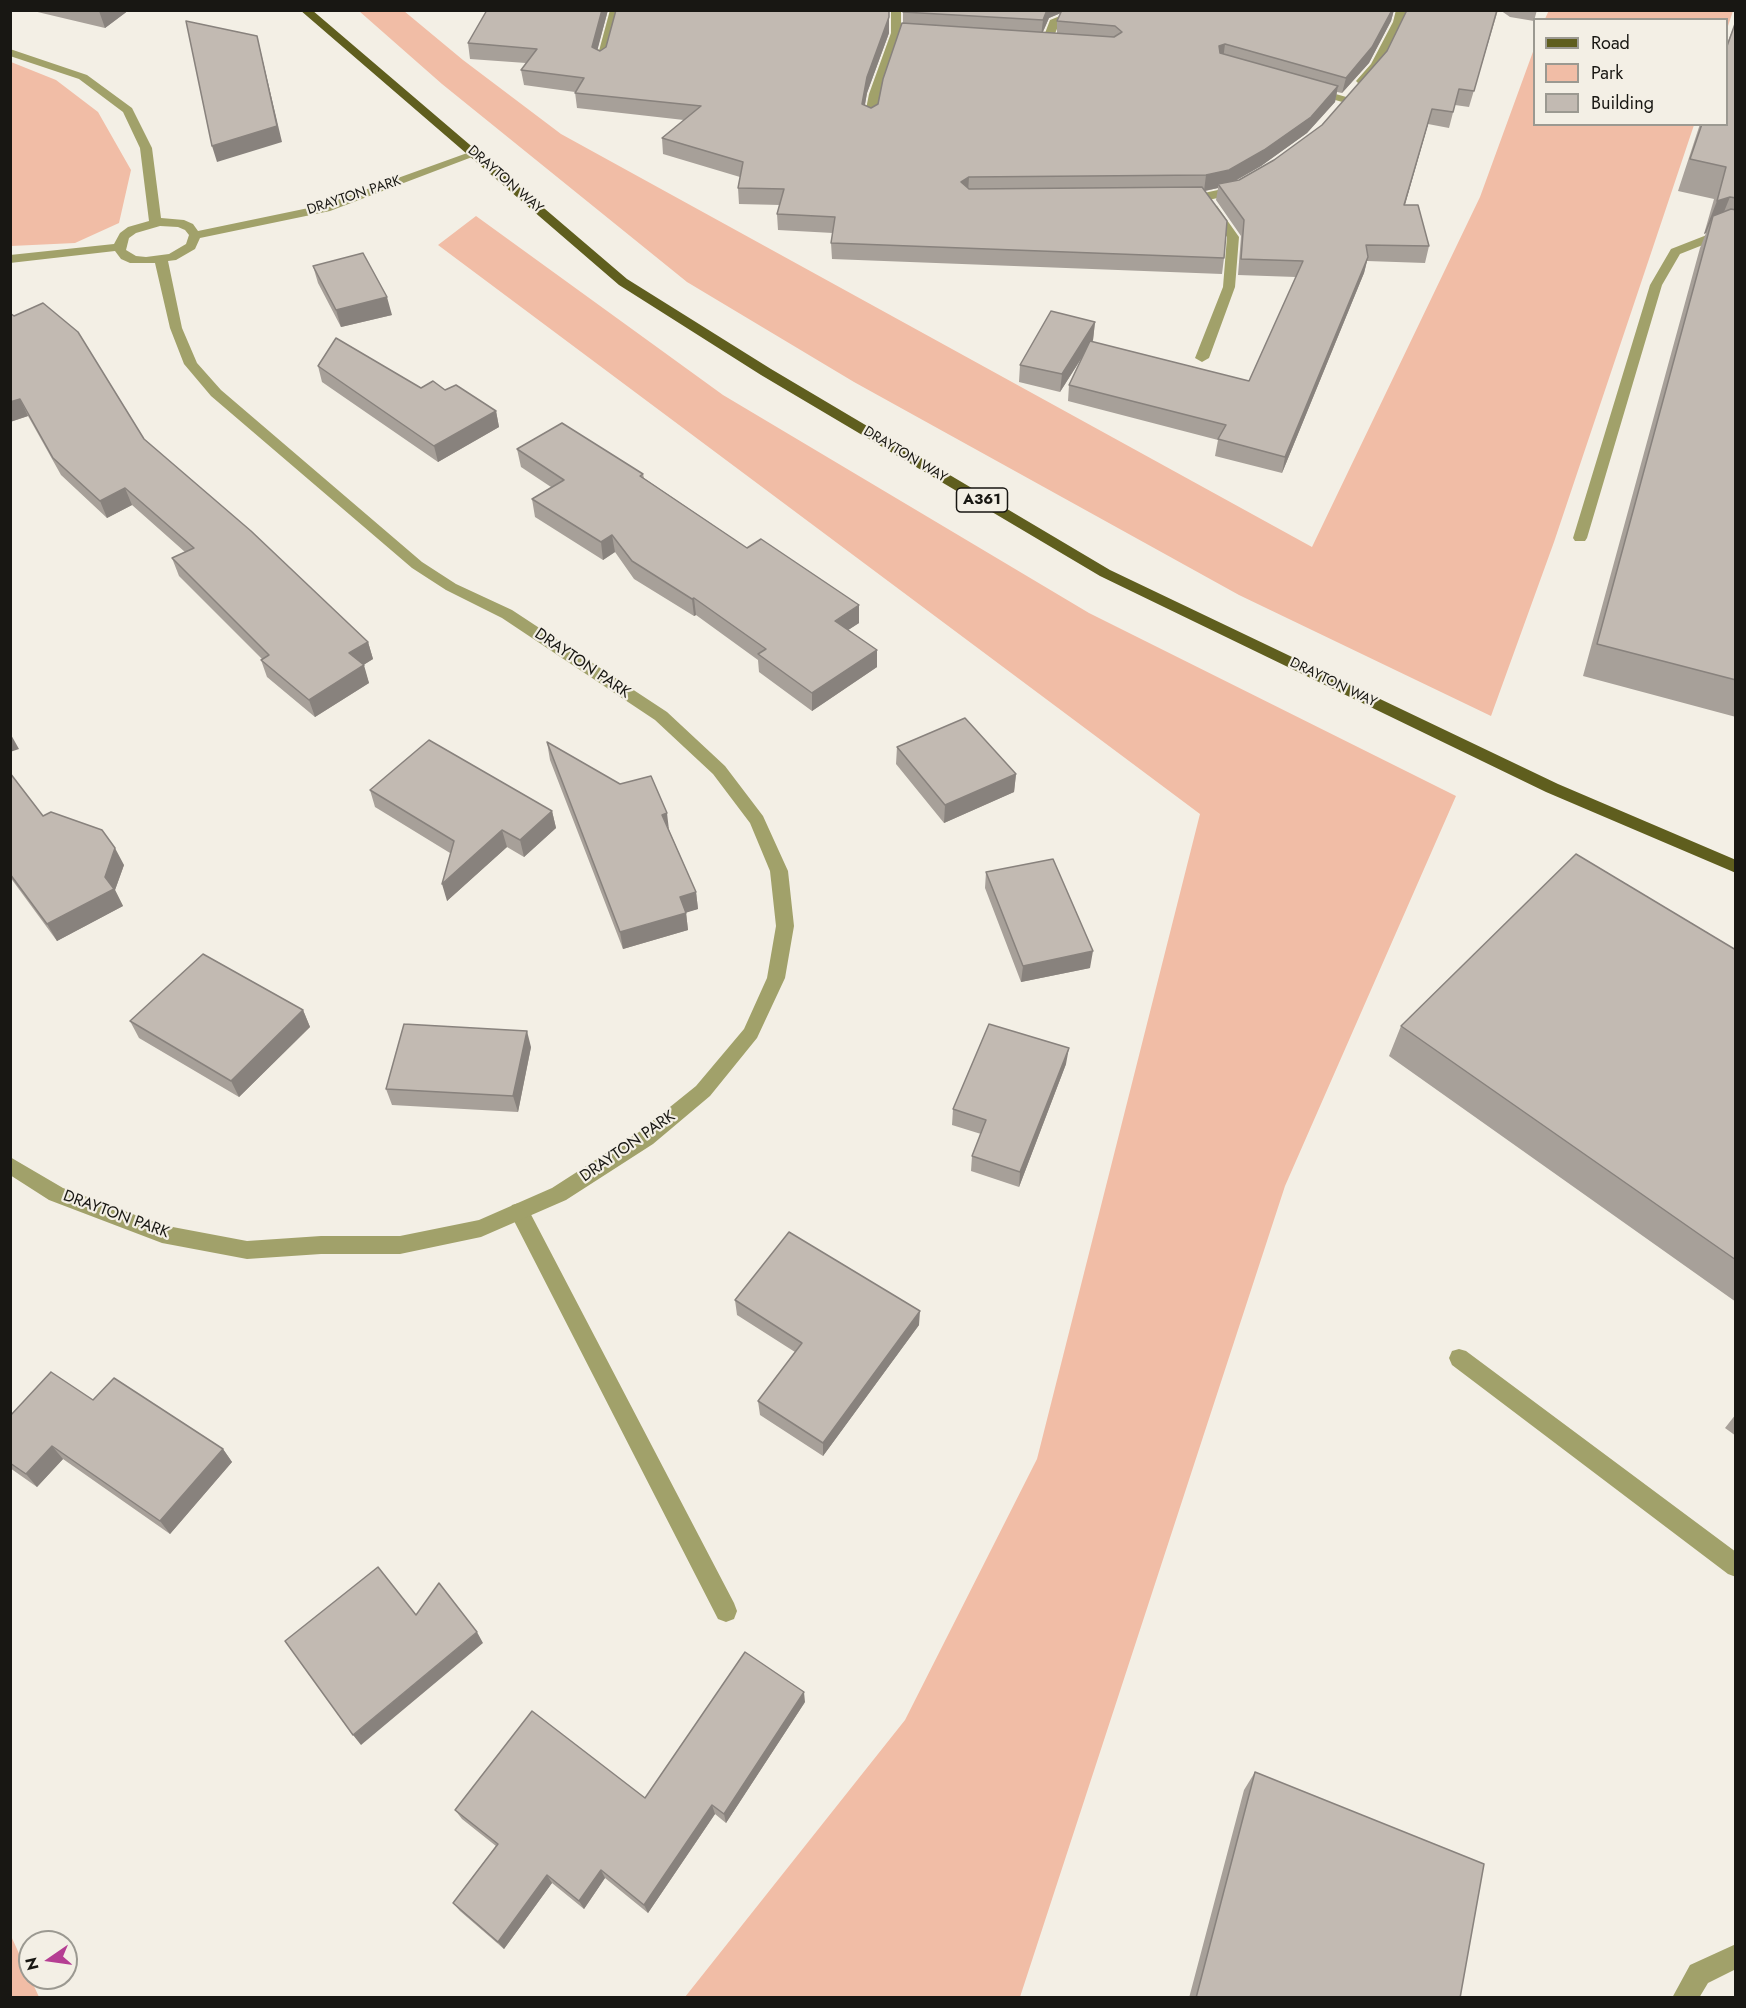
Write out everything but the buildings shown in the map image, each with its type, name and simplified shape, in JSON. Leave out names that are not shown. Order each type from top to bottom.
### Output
[{"type":"main road","name":"DRAYTON WAY","points":[[305,10],[623,282],[766,372],[1105,573],[1552,788],[1736,867]]},
{"type":"street","points":[[601,62],[615,10]]},
{"type":"street","points":[[870,119],[875,94],[902,34],[896,10]]},
{"type":"street","points":[[1047,41],[1054,22],[1086,10]]},
{"type":"street","points":[[1301,87],[1343,104],[1376,65],[1398,22],[1401,10]]},
{"type":"street","points":[[10,52],[84,77],[128,110],[146,148],[155,222]]},
{"type":"street","name":"DRAYTON PARK","points":[[195,235],[326,208],[474,154]]},
{"type":"street","points":[[1169,197],[1204,197],[1231,191],[1246,182]]},
{"type":"street","points":[[1203,358],[1230,287],[1233,237],[1204,197]]},
{"type":"street","points":[[155,222],[180,223],[189,227],[195,235],[191,246],[183,252],[161,260],[134,260],[125,255],[120,247],[124,236],[132,230],[155,222]]},
{"type":"street","points":[[1580,538],[1656,285],[1675,252],[1717,235],[1736,239]]},
{"type":"street","points":[[10,259],[120,247]]},
{"type":"street","name":"DRAYTON PARK","points":[[10,1165],[56,1194],[162,1234],[247,1250],[321,1245],[400,1245],[481,1228],[559,1194],[646,1138],[703,1091],[751,1033],[776,978],[785,926],[779,871],[757,820],[719,770],[661,716],[507,614],[451,587],[417,565],[216,393],[191,364],[176,328],[161,260]]},
{"type":"street","points":[[519,1211],[726,1611]]},
{"type":"street","points":[[1459,1358],[1736,1566]]},
{"type":"street","points":[[1684,1998],[1699,1974],[1736,1956]]},
{"type":"green space","points":[[1549,10],[1733,10],[1728,26],[1728,18],[1545,18]]},
{"type":"green space","points":[[359,11],[404,11],[463,60],[561,134],[1312,547],[1480,197],[1533,52],[1533,126],[1694,126],[1554,542],[1491,716],[1239,595],[854,382],[687,282],[442,84]]},
{"type":"green space","points":[[11,62],[56,80],[98,112],[131,170],[119,223],[75,243],[11,246]]},
{"type":"green space","points":[[476,216],[723,395],[1089,613],[1456,796],[1285,1186],[1020,1997],[685,1997],[905,1720],[1037,1459],[1200,814],[438,245]]},
{"type":"green space","points":[[10,1936],[18,1951],[18,1990],[36,1990],[39,1997],[11,1997]]}]
